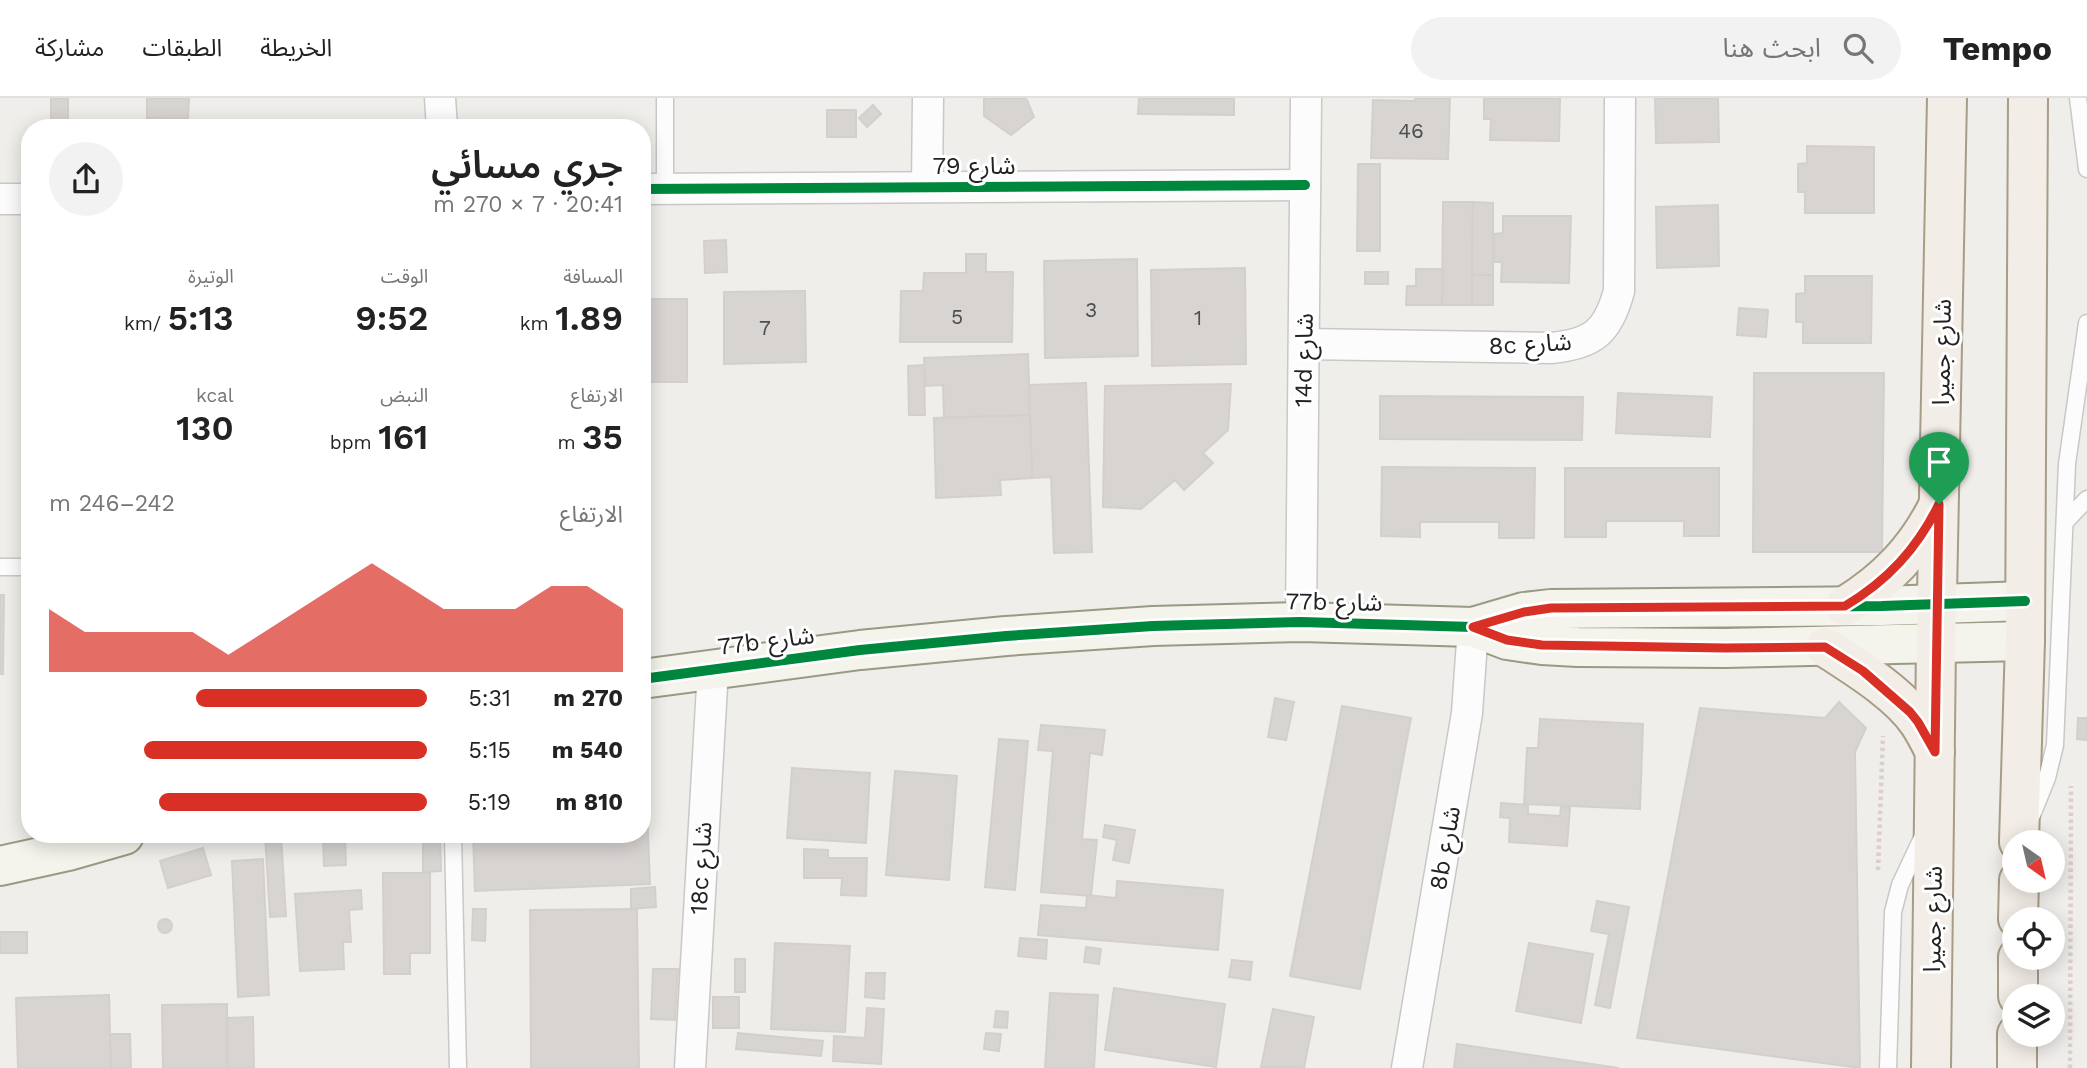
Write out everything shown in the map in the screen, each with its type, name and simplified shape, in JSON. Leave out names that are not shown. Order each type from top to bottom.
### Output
[{"type":"main road","name":"شارع جميرا","points":[[1931,1068],[1947,98]]},
{"type":"main road","points":[[2019,830],[2025,641],[2028,98]]},
{"type":"main road","points":[[1845,606],[1864,595],[1897,566],[1917,542],[1939,504]]},
{"type":"main road","points":[[1825,647],[1863,671],[1910,712],[1935,752]]},
{"type":"main road","points":[[2017,1047],[2017,1068]]},
{"type":"street","points":[[440,98],[441,119]]},
{"type":"street","points":[[926,187],[928,98]]},
{"type":"street","name":"14d شارع","points":[[1300,622],[1306,98]]},
{"type":"street","name":"8c شارع","points":[[1304,344],[1551,348],[1575,346],[1597,334],[1612,315],[1619,290],[1620,98]]},
{"type":"street","name":"شارع 79","points":[[654,189],[1305,185]]},
{"type":"street","points":[[0,199],[21,199]]},
{"type":"street","name":"77b شارع","points":[[651,678],[860,650],[1153,626],[1300,622],[1473,627],[1524,612],[1551,608],[1845,606],[2025,601]]},
{"type":"street","name":"77b شارع","points":[[1473,627],[1507,640],[1554,646],[1825,647],[2025,641]]},
{"type":"street","name":"8b شارع","points":[[1407,1068],[1465,724],[1473,627]]},
{"type":"street","name":"18c شارع","points":[[690,1068],[713,669]]},
{"type":"street","points":[[0,866],[66,843]]},
{"type":"lane","points":[[654,189],[665,98]]},
{"type":"lane","points":[[2078,98],[2087,169]]},
{"type":"lane","points":[[2024,830],[2047,778],[2055,745],[2068,455],[2087,323]]},
{"type":"lane","points":[[2065,522],[2087,499]]},
{"type":"lane","points":[[0,567],[21,568]]},
{"type":"lane","points":[[1888,1068],[1893,912],[1906,871],[1934,812]]},
{"type":"lane","points":[[453,843],[458,1068]]},
{"type":"building","points":[[51,98],[68,98],[68,119],[51,119]]},
{"type":"building","points":[[147,98],[189,98],[188,119],[147,118]]},
{"type":"building","points":[[984,98],[1024,98],[1034,117],[1011,135],[984,116]]},
{"type":"building","points":[[1139,98],[1234,98],[1234,115],[1138,114]]},
{"type":"building","points":[[1415,98],[1450,98],[1448,159],[1371,158],[1373,100],[1415,101]]},
{"type":"building","points":[[1484,98],[1560,98],[1559,141],[1490,140],[1491,119],[1484,119]]},
{"type":"building","points":[[1655,98],[1718,98],[1719,142],[1656,143]]},
{"type":"building","points":[[873,105],[881,114],[867,127],[859,118]]},
{"type":"building","points":[[827,110],[856,110],[856,137],[827,137]]},
{"type":"building","points":[[1807,146],[1874,147],[1874,213],[1805,213],[1805,192],[1798,192],[1798,164],[1807,163]]},
{"type":"building","points":[[1358,164],[1380,164],[1380,251],[1357,251]]},
{"type":"building","points":[[1443,202],[1473,202],[1472,305],[1442,305]]},
{"type":"building","points":[[1473,202],[1493,203],[1493,275],[1472,275]]},
{"type":"building","points":[[1718,205],[1719,266],[1657,268],[1656,207]]},
{"type":"building","points":[[1503,216],[1571,216],[1569,283],[1501,282],[1502,262],[1494,262],[1494,234],[1503,233]]},
{"type":"building","points":[[726,240],[727,272],[705,273],[704,241]]},
{"type":"building","points":[[966,254],[986,254],[986,272],[1013,272],[1012,342],[900,342],[901,291],[923,291],[924,273],[966,273]]},
{"type":"building","points":[[1137,259],[1138,356],[1045,358],[1044,261]]},
{"type":"building","points":[[1245,268],[1246,364],[1152,366],[1151,270]]},
{"type":"building","points":[[1416,269],[1443,269],[1442,305],[1406,305],[1407,286],[1416,286]]},
{"type":"building","points":[[1365,272],[1388,272],[1388,284],[1365,284]]},
{"type":"building","points":[[1472,275],[1493,275],[1493,305],[1472,305]]},
{"type":"building","points":[[1805,276],[1872,276],[1871,343],[1803,343],[1803,322],[1796,322],[1796,294],[1805,293]]},
{"type":"building","points":[[805,291],[806,362],[724,364],[724,292]]},
{"type":"building","points":[[651,299],[687,299],[687,382],[651,382]]},
{"type":"building","points":[[1739,308],[1768,310],[1766,337],[1737,335]]},
{"type":"building","points":[[1028,354],[1030,415],[944,418],[943,385],[925,386],[924,358]]},
{"type":"building","points":[[924,365],[925,415],[909,415],[908,366]]},
{"type":"building","points":[[1754,373],[1884,373],[1882,552],[1753,552]]},
{"type":"building","points":[[1086,383],[1092,552],[1054,553],[1051,477],[1032,478],[1029,385]]},
{"type":"building","points":[[1231,384],[1228,430],[1203,453],[1213,463],[1184,490],[1175,480],[1141,509],[1103,507],[1105,386]]},
{"type":"building","points":[[1618,393],[1712,397],[1710,437],[1616,433]]},
{"type":"building","points":[[1380,396],[1583,397],[1582,440],[1380,439]]},
{"type":"building","points":[[1030,415],[1032,478],[1000,480],[1001,495],[936,498],[934,418]]},
{"type":"building","points":[[1382,467],[1535,468],[1534,538],[1499,538],[1499,522],[1420,522],[1420,537],[1381,536]]},
{"type":"building","points":[[1565,468],[1719,468],[1719,536],[1684,536],[1684,521],[1606,521],[1606,537],[1565,537]]},
{"type":"building","points":[[0,595],[4,595],[3,674],[0,674]]},
{"type":"building","points":[[1275,698],[1294,702],[1286,740],[1268,737]]},
{"type":"building","points":[[1839,702],[1866,728],[1855,752],[1860,1068],[1637,1038],[1700,708],[1825,718]]},
{"type":"building","points":[[1342,706],[1411,718],[1360,989],[1290,976]]},
{"type":"building","points":[[2078,718],[2087,718],[2087,740],[2077,739]]},
{"type":"building","points":[[1540,719],[1643,724],[1640,809],[1524,804],[1527,748],[1538,748]]},
{"type":"building","points":[[1041,725],[1105,730],[1102,755],[1090,753],[1082,839],[1097,840],[1091,896],[1041,892],[1053,751],[1038,750]]},
{"type":"building","points":[[999,739],[1028,741],[1015,890],[985,887]]},
{"type":"building","points":[[792,768],[870,773],[866,843],[787,838]]},
{"type":"building","points":[[895,771],[957,776],[949,880],[886,875]]},
{"type":"building","points":[[1501,803],[1528,805],[1528,814],[1560,816],[1561,807],[1570,808],[1567,846],[1509,842],[1510,818],[1500,817]]},
{"type":"building","points":[[1105,825],[1135,830],[1129,863],[1113,860],[1117,840],[1103,837]]},
{"type":"building","points":[[265,843],[281,843],[286,916],[270,917]]},
{"type":"building","points":[[323,843],[345,843],[346,865],[324,866]]},
{"type":"building","points":[[423,843],[440,843],[441,871],[423,872]]},
{"type":"building","points":[[473,843],[648,843],[650,884],[475,891]]},
{"type":"building","points":[[203,848],[211,875],[168,888],[160,861]]},
{"type":"building","points":[[804,849],[828,850],[828,858],[867,858],[866,896],[841,895],[842,878],[804,878]]},
{"type":"building","points":[[263,859],[269,995],[238,997],[232,861]]},
{"type":"building","points":[[383,873],[430,873],[430,953],[410,953],[410,974],[384,974]]},
{"type":"building","points":[[1117,881],[1223,890],[1218,950],[1038,935],[1041,905],[1086,908],[1087,895],[1116,898]]},
{"type":"building","points":[[655,887],[656,907],[631,909],[631,889]]},
{"type":"building","points":[[361,890],[362,909],[349,910],[351,942],[343,942],[344,969],[300,971],[295,894]]},
{"type":"building","points":[[1597,901],[1629,907],[1610,1008],[1595,1005],[1609,934],[1591,931]]},
{"type":"building","points":[[473,909],[486,909],[485,941],[472,940]]},
{"type":"building","points":[[637,909],[639,1068],[531,1068],[530,910]]},
{"type":"building","points":[[165,919],[170,921],[170,931],[165,933],[160,931],[158,926],[160,921]]},
{"type":"building","points":[[0,932],[27,932],[27,953],[0,953]]},
{"type":"building","points":[[1020,938],[1047,940],[1046,959],[1018,956]]},
{"type":"building","points":[[775,943],[850,946],[845,1032],[771,1029]]},
{"type":"building","points":[[1529,943],[1593,954],[1581,1023],[1516,1011]]},
{"type":"building","points":[[1086,947],[1101,949],[1099,964],[1084,962]]},
{"type":"building","points":[[735,959],[745,959],[745,992],[735,992]]},
{"type":"building","points":[[1232,960],[1252,962],[1250,980],[1229,977]]},
{"type":"building","points":[[653,969],[678,969],[675,1020],[651,1019]]},
{"type":"building","points":[[866,973],[885,973],[884,999],[865,997]]},
{"type":"building","points":[[1114,988],[1225,1004],[1216,1067],[1105,1050]]},
{"type":"building","points":[[1050,993],[1098,995],[1094,1068],[1045,1068]]},
{"type":"building","points":[[109,995],[111,1068],[18,1068],[16,998]]},
{"type":"building","points":[[713,997],[739,997],[739,1028],[713,1028]]},
{"type":"building","points":[[227,1004],[227,1068],[163,1068],[162,1005]]},
{"type":"building","points":[[867,1008],[884,1009],[881,1064],[833,1061],[834,1036],[865,1038]]},
{"type":"building","points":[[1273,1009],[1314,1017],[1304,1068],[1261,1067]]},
{"type":"building","points":[[996,1011],[1008,1012],[1007,1028],[994,1027]]},
{"type":"building","points":[[253,1017],[254,1068],[227,1068],[227,1018]]},
{"type":"building","points":[[738,1033],[823,1041],[821,1056],[736,1049]]},
{"type":"building","points":[[986,1033],[1001,1034],[999,1051],[984,1049]]},
{"type":"building","points":[[110,1034],[130,1034],[131,1068],[111,1068]]},
{"type":"building","points":[[1457,1044],[1619,1068],[1454,1068]]},
{"type":"cycle path","points":[[651,189],[1305,185]]},
{"type":"cycle path","points":[[651,678],[860,650],[1153,626],[1301,622],[1473,627],[1524,612],[1551,609],[1882,606],[2025,601]]},
{"type":"route","points":[[1939,504],[1935,752],[1910,712],[1863,671],[1825,647],[1542,645],[1507,640],[1473,627],[1524,612],[1551,608],[1845,606],[1890,574],[1917,542],[1939,504]]}]
